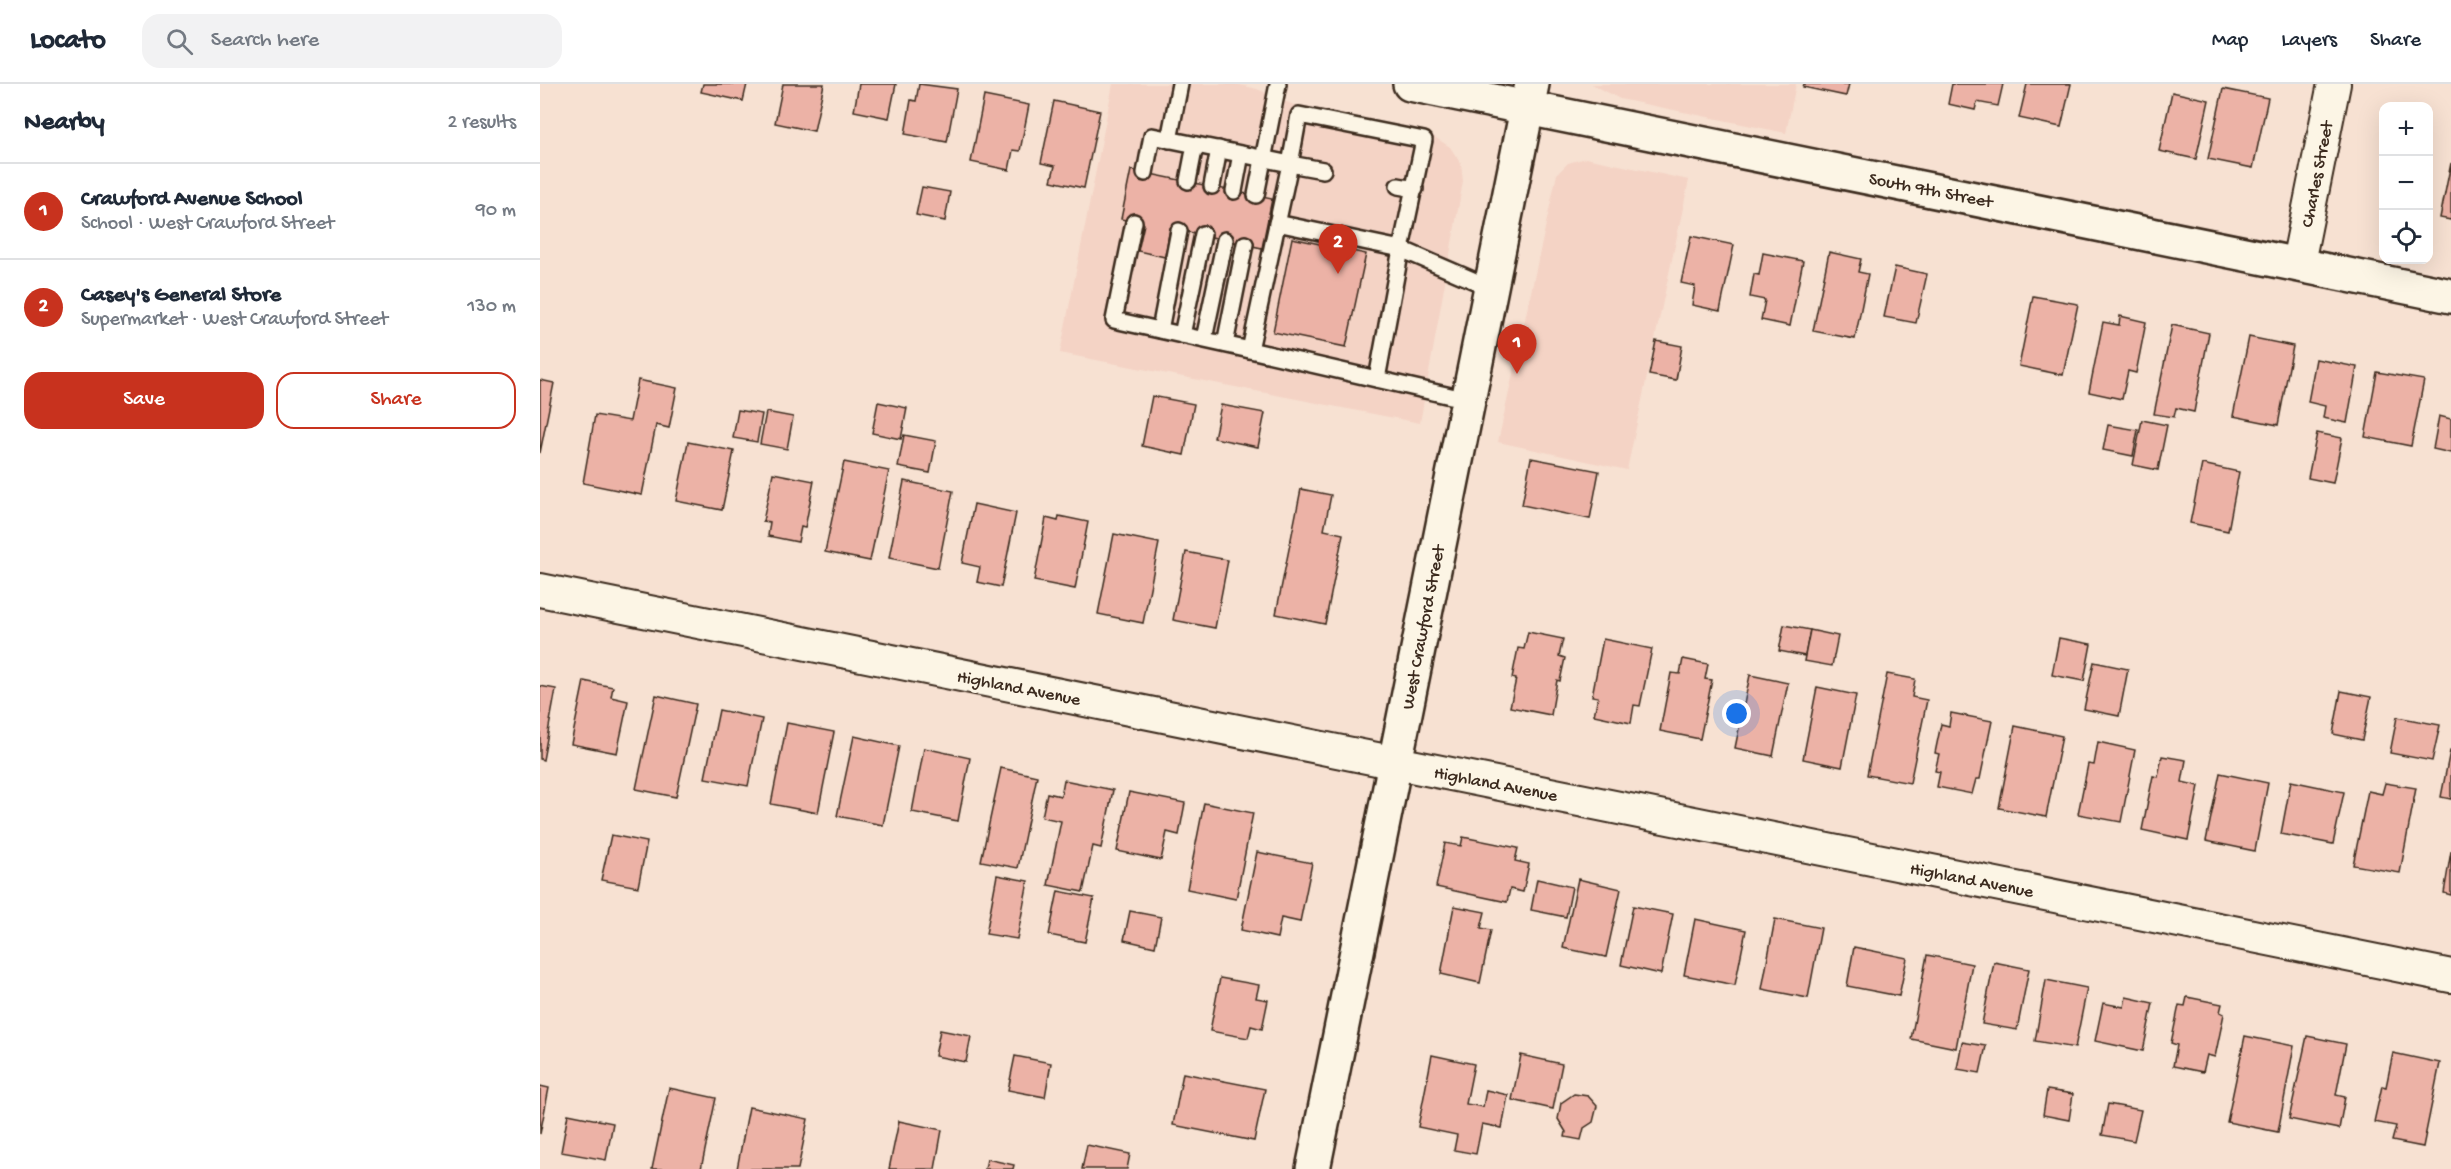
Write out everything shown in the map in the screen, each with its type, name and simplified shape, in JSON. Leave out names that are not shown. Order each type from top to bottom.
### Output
[{"type":"main road","name":"South 9th Street","points":[[1410,84],[1529,96],[2451,296]]},
{"type":"main road","name":"West Crawford Street","points":[[1313,1169],[1529,96]]},
{"type":"street","name":"Charles Street","points":[[2298,263],[2334,84]]},
{"type":"street","name":"Highland Avenue","points":[[540,590],[2451,976]]},
{"type":"lane","points":[[1169,140],[1180,84]]},
{"type":"lane","points":[[1256,195],[1278,84]]},
{"type":"lane","points":[[1250,350],[1299,115],[1424,140],[1377,379]]},
{"type":"lane","points":[[1144,172],[1152,136],[1323,170]]},
{"type":"lane","points":[[1188,181],[1195,145]]},
{"type":"lane","points":[[1212,186],[1219,149]]},
{"type":"lane","points":[[1234,191],[1241,154]]},
{"type":"lane","points":[[1398,186],[1415,189]]},
{"type":"lane","points":[[1134,222],[1114,320],[1468,400]]},
{"type":"lane","points":[[1278,223],[1401,249],[1491,288]]},
{"type":"lane","points":[[1160,330],[1179,231]]},
{"type":"lane","points":[[1182,335],[1203,234]]},
{"type":"lane","points":[[1204,339],[1225,240]]},
{"type":"lane","points":[[1225,344],[1245,244]]},
{"type":"shaded area","points":[[1113,84],[1236,84],[1257,89],[1294,105],[1433,136],[1450,147],[1461,164],[1463,181],[1420,423],[1060,353]]},
{"type":"shaded area","points":[[1592,84],[1796,84],[1786,133],[1620,99]]},
{"type":"shaded area","points":[[1586,158],[1689,180],[1627,470],[1498,442],[1557,174],[1568,163]]},
{"type":"building","points":[[703,84],[747,84],[743,101],[701,92]]},
{"type":"building","points":[[783,84],[824,84],[814,131],[775,123]]},
{"type":"building","points":[[859,84],[896,84],[889,118],[854,111]]},
{"type":"building","points":[[919,84],[957,89],[947,142],[905,134],[911,100],[916,101]]},
{"type":"building","points":[[1804,84],[1849,84],[1846,96],[1803,87]]},
{"type":"building","points":[[1952,84],[2003,84],[1998,106],[1977,102],[1975,110],[1948,104]]},
{"type":"building","points":[[2027,84],[2071,84],[2061,127],[2019,118]]},
{"type":"building","points":[[2223,89],[2268,98],[2253,168],[2208,159]]},
{"type":"building","points":[[2172,92],[2209,100],[2196,159],[2159,151]]},
{"type":"building","points":[[984,96],[1029,105],[1020,151],[1013,150],[1009,170],[971,162]]},
{"type":"building","points":[[1054,101],[1100,111],[1084,188],[1051,181],[1055,166],[1041,163]]},
{"type":"building","points":[[2451,163],[2451,220],[2440,218]]},
{"type":"building","points":[[1131,170],[1272,199],[1262,248],[1170,228],[1165,257],[1138,251],[1144,224],[1121,219]]},
{"type":"building","points":[[922,187],[950,192],[945,221],[916,215]]},
{"type":"building","points":[[1691,236],[1734,245],[1720,311],[1692,305],[1695,286],[1681,283]]},
{"type":"building","points":[[1292,238],[1366,254],[1346,347],[1273,332]]},
{"type":"building","points":[[1829,252],[1861,259],[1858,272],[1868,274],[1855,339],[1813,331]]},
{"type":"building","points":[[1763,253],[1803,261],[1790,326],[1761,320],[1765,300],[1750,297],[1754,274],[1759,275]]},
{"type":"building","points":[[1895,267],[1927,274],[1916,323],[1884,317]]},
{"type":"building","points":[[2033,296],[2078,304],[2063,375],[2019,366]]},
{"type":"building","points":[[2120,316],[2146,322],[2136,373],[2128,371],[2122,399],[2089,392],[2103,322],[2119,325]]},
{"type":"building","points":[[2172,325],[2209,333],[2194,412],[2176,408],[2174,417],[2154,414]]},
{"type":"building","points":[[2249,337],[2293,346],[2278,425],[2233,416]]},
{"type":"building","points":[[1656,341],[1682,346],[1676,380],[1649,375]]},
{"type":"building","points":[[2316,359],[2357,367],[2347,423],[2323,418],[2325,406],[2308,402]]},
{"type":"building","points":[[2377,372],[2424,380],[2411,446],[2365,437]]},
{"type":"building","points":[[540,380],[554,383],[540,453]]},
{"type":"building","points":[[638,380],[677,388],[669,428],[656,425],[642,495],[583,483],[595,415],[630,421]]},
{"type":"building","points":[[1152,396],[1194,404],[1184,455],[1142,446]]},
{"type":"building","points":[[878,402],[907,408],[901,439],[872,433]]},
{"type":"building","points":[[1221,405],[1265,413],[1258,447],[1214,438]]},
{"type":"building","points":[[738,410],[762,414],[757,442],[733,438]]},
{"type":"building","points":[[766,412],[793,417],[787,449],[760,444]]},
{"type":"building","points":[[2439,416],[2451,419],[2451,453],[2433,449]]},
{"type":"building","points":[[2142,420],[2167,425],[2158,470],[2133,465]]},
{"type":"building","points":[[2108,425],[2138,430],[2133,456],[2103,450]]},
{"type":"building","points":[[2317,433],[2342,438],[2333,483],[2308,478]]},
{"type":"building","points":[[904,435],[936,441],[930,473],[898,467]]},
{"type":"building","points":[[688,442],[734,451],[722,510],[676,501]]},
{"type":"building","points":[[1531,458],[1599,471],[1590,519],[1522,505]]},
{"type":"building","points":[[844,462],[889,471],[870,561],[825,552]]},
{"type":"building","points":[[2202,464],[2239,472],[2228,531],[2190,523]]},
{"type":"building","points":[[773,473],[814,481],[805,528],[801,527],[798,542],[768,536],[770,522],[763,521]]},
{"type":"building","points":[[904,481],[953,491],[938,568],[889,558]]},
{"type":"building","points":[[1301,489],[1331,495],[1324,530],[1343,534],[1325,624],[1276,614]]},
{"type":"building","points":[[974,504],[1016,513],[1001,587],[977,582],[980,567],[962,563]]},
{"type":"building","points":[[1059,516],[1088,522],[1075,589],[1034,581],[1046,518],[1058,521]]},
{"type":"building","points":[[1114,534],[1159,543],[1143,623],[1098,614]]},
{"type":"building","points":[[1186,552],[1228,560],[1215,628],[1173,620]]},
{"type":"building","points":[[1784,625],[1810,630],[1805,656],[1779,651]]},
{"type":"building","points":[[1810,630],[1838,636],[1832,666],[1804,661]]},
{"type":"building","points":[[1528,632],[1563,639],[1559,656],[1565,658],[1560,681],[1557,680],[1551,715],[1510,707],[1516,679],[1512,678],[1518,648],[1524,649]]},
{"type":"building","points":[[2059,638],[2091,644],[2084,681],[2052,675]]},
{"type":"building","points":[[1603,639],[1652,649],[1640,706],[1634,705],[1631,723],[1594,715],[1598,697],[1592,696]]},
{"type":"building","points":[[1683,659],[1708,664],[1705,679],[1712,680],[1700,739],[1660,731],[1671,673],[1680,674]]},
{"type":"building","points":[[2094,662],[2128,669],[2119,716],[2084,709]]},
{"type":"building","points":[[1887,674],[1915,679],[1912,697],[1927,700],[1910,783],[1867,775]]},
{"type":"building","points":[[1750,675],[1788,683],[1773,756],[1735,748]]},
{"type":"building","points":[[584,681],[613,687],[611,697],[628,701],[617,753],[571,744]]},
{"type":"building","points":[[540,686],[556,689],[543,760],[540,759]]},
{"type":"building","points":[[1817,687],[1856,695],[1842,767],[1803,759]]},
{"type":"building","points":[[2341,691],[2371,697],[2362,740],[2333,734]]},
{"type":"building","points":[[656,695],[696,704],[676,797],[636,789]]},
{"type":"building","points":[[719,710],[762,719],[748,786],[705,778]]},
{"type":"building","points":[[1951,713],[1992,721],[1980,779],[1976,779],[1972,794],[1937,787],[1940,772],[1935,771],[1939,754],[1935,753],[1941,724],[1949,726]]},
{"type":"building","points":[[2397,717],[2440,725],[2432,761],[2390,753]]},
{"type":"building","points":[[787,723],[834,732],[818,813],[771,804]]},
{"type":"building","points":[[2015,726],[2062,736],[2046,817],[1999,808]]},
{"type":"building","points":[[854,736],[899,746],[883,825],[837,816]]},
{"type":"building","points":[[2098,742],[2135,750],[2121,822],[2078,814],[2088,764],[2094,765]]},
{"type":"building","points":[[924,748],[970,758],[958,821],[912,812]]},
{"type":"building","points":[[2451,751],[2451,799],[2441,797]]},
{"type":"building","points":[[2162,756],[2186,760],[2182,782],[2199,786],[2188,840],[2142,830],[2153,776],[2158,777]]},
{"type":"building","points":[[1001,768],[1037,776],[1018,868],[981,861]]},
{"type":"building","points":[[2220,773],[2268,783],[2255,851],[2206,841]]},
{"type":"building","points":[[1064,780],[1113,790],[1101,848],[1093,846],[1083,892],[1048,885],[1061,821],[1042,817],[1047,793],[1061,796]]},
{"type":"building","points":[[2291,781],[2344,792],[2333,844],[2281,834]]},
{"type":"building","points":[[2385,783],[2416,788],[2400,873],[2353,865],[2368,791],[2382,794]]},
{"type":"building","points":[[1129,792],[1185,803],[1179,835],[1167,832],[1161,860],[1117,851]]},
{"type":"building","points":[[1204,803],[1253,813],[1236,899],[1187,889]]},
{"type":"building","points":[[611,835],[647,842],[638,887],[601,880]]},
{"type":"building","points":[[1463,837],[1518,848],[1515,861],[1529,864],[1523,892],[1510,889],[1507,902],[1436,887],[1445,843],[1461,846]]},
{"type":"building","points":[[2451,851],[2451,895],[2444,893]]},
{"type":"building","points":[[1257,852],[1312,863],[1300,922],[1281,918],[1277,938],[1241,930]]},
{"type":"building","points":[[997,875],[1028,881],[1017,939],[986,934]]},
{"type":"building","points":[[1537,879],[1572,887],[1566,917],[1531,910]]},
{"type":"building","points":[[1578,879],[1621,889],[1606,957],[1563,948]]},
{"type":"building","points":[[1058,891],[1094,898],[1085,942],[1049,935]]},
{"type":"building","points":[[1454,906],[1485,912],[1481,928],[1491,930],[1480,983],[1441,974]]},
{"type":"building","points":[[1633,906],[1673,914],[1661,974],[1621,965]]},
{"type":"building","points":[[1130,911],[1161,917],[1155,947],[1124,940]]},
{"type":"building","points":[[1695,919],[1746,930],[1735,985],[1684,975]]},
{"type":"building","points":[[1775,919],[1821,928],[1808,998],[1762,989]]},
{"type":"building","points":[[1854,947],[1907,958],[1899,996],[1847,986]]},
{"type":"building","points":[[1927,955],[1972,964],[1956,1048],[1911,1039]]},
{"type":"building","points":[[1994,962],[2029,969],[2017,1030],[1982,1024]]},
{"type":"building","points":[[1220,978],[1259,985],[1256,998],[1268,1000],[1262,1029],[1251,1026],[1248,1038],[1210,1031]]},
{"type":"building","points":[[2046,980],[2087,988],[2075,1048],[2035,1041]]},
{"type":"building","points":[[2126,997],[2153,1003],[2143,1051],[2095,1041],[2103,1003],[2124,1007]]},
{"type":"building","points":[[2187,997],[2222,1004],[2220,1012],[2224,1014],[2215,1057],[2207,1055],[2203,1072],[2173,1066],[2177,1045],[2171,1043],[2179,1005],[2185,1006]]},
{"type":"building","points":[[940,1030],[971,1036],[966,1062],[935,1056]]},
{"type":"building","points":[[2245,1036],[2294,1046],[2278,1132],[2227,1122]]},
{"type":"building","points":[[2307,1036],[2346,1044],[2336,1095],[2345,1097],[2339,1129],[2289,1119]]},
{"type":"building","points":[[1962,1042],[1986,1046],[1980,1073],[1957,1069]]},
{"type":"building","points":[[2393,1053],[2440,1063],[2423,1147],[2392,1141],[2396,1126],[2374,1122],[2382,1086],[2386,1087]]},
{"type":"building","points":[[1432,1055],[1474,1064],[1466,1104],[1483,1107],[1486,1090],[1508,1095],[1502,1128],[1482,1124],[1476,1154],[1454,1150],[1457,1135],[1418,1127]]},
{"type":"building","points":[[1521,1055],[1562,1064],[1553,1109],[1512,1100]]},
{"type":"building","points":[[1015,1056],[1051,1063],[1045,1097],[1008,1090]]},
{"type":"building","points":[[1183,1073],[1265,1089],[1254,1141],[1173,1125]]},
{"type":"building","points":[[540,1086],[549,1088],[540,1134]]},
{"type":"building","points":[[669,1088],[716,1098],[701,1169],[652,1169]]},
{"type":"building","points":[[2047,1090],[2073,1094],[2069,1120],[2043,1115]]},
{"type":"building","points":[[1574,1094],[1588,1096],[1597,1106],[1593,1122],[1584,1128],[1581,1140],[1565,1137],[1566,1132],[1558,1119],[1561,1103]]},
{"type":"building","points":[[2108,1104],[2141,1110],[2134,1141],[2102,1135]]},
{"type":"building","points":[[749,1107],[808,1119],[798,1169],[737,1169]]},
{"type":"building","points":[[568,1114],[613,1123],[606,1160],[561,1152]]},
{"type":"building","points":[[899,1121],[942,1130],[935,1169],[889,1169]]},
{"type":"building","points":[[1087,1145],[1130,1154],[1127,1169],[1082,1169]]},
{"type":"building","points":[[987,1159],[1014,1165],[1013,1169],[985,1169]]},
{"type":"place","name":"Casey's General Store","points":[[1338,274]]},
{"type":"place","name":"Crawford Avenue School","points":[[1517,374]]}]
